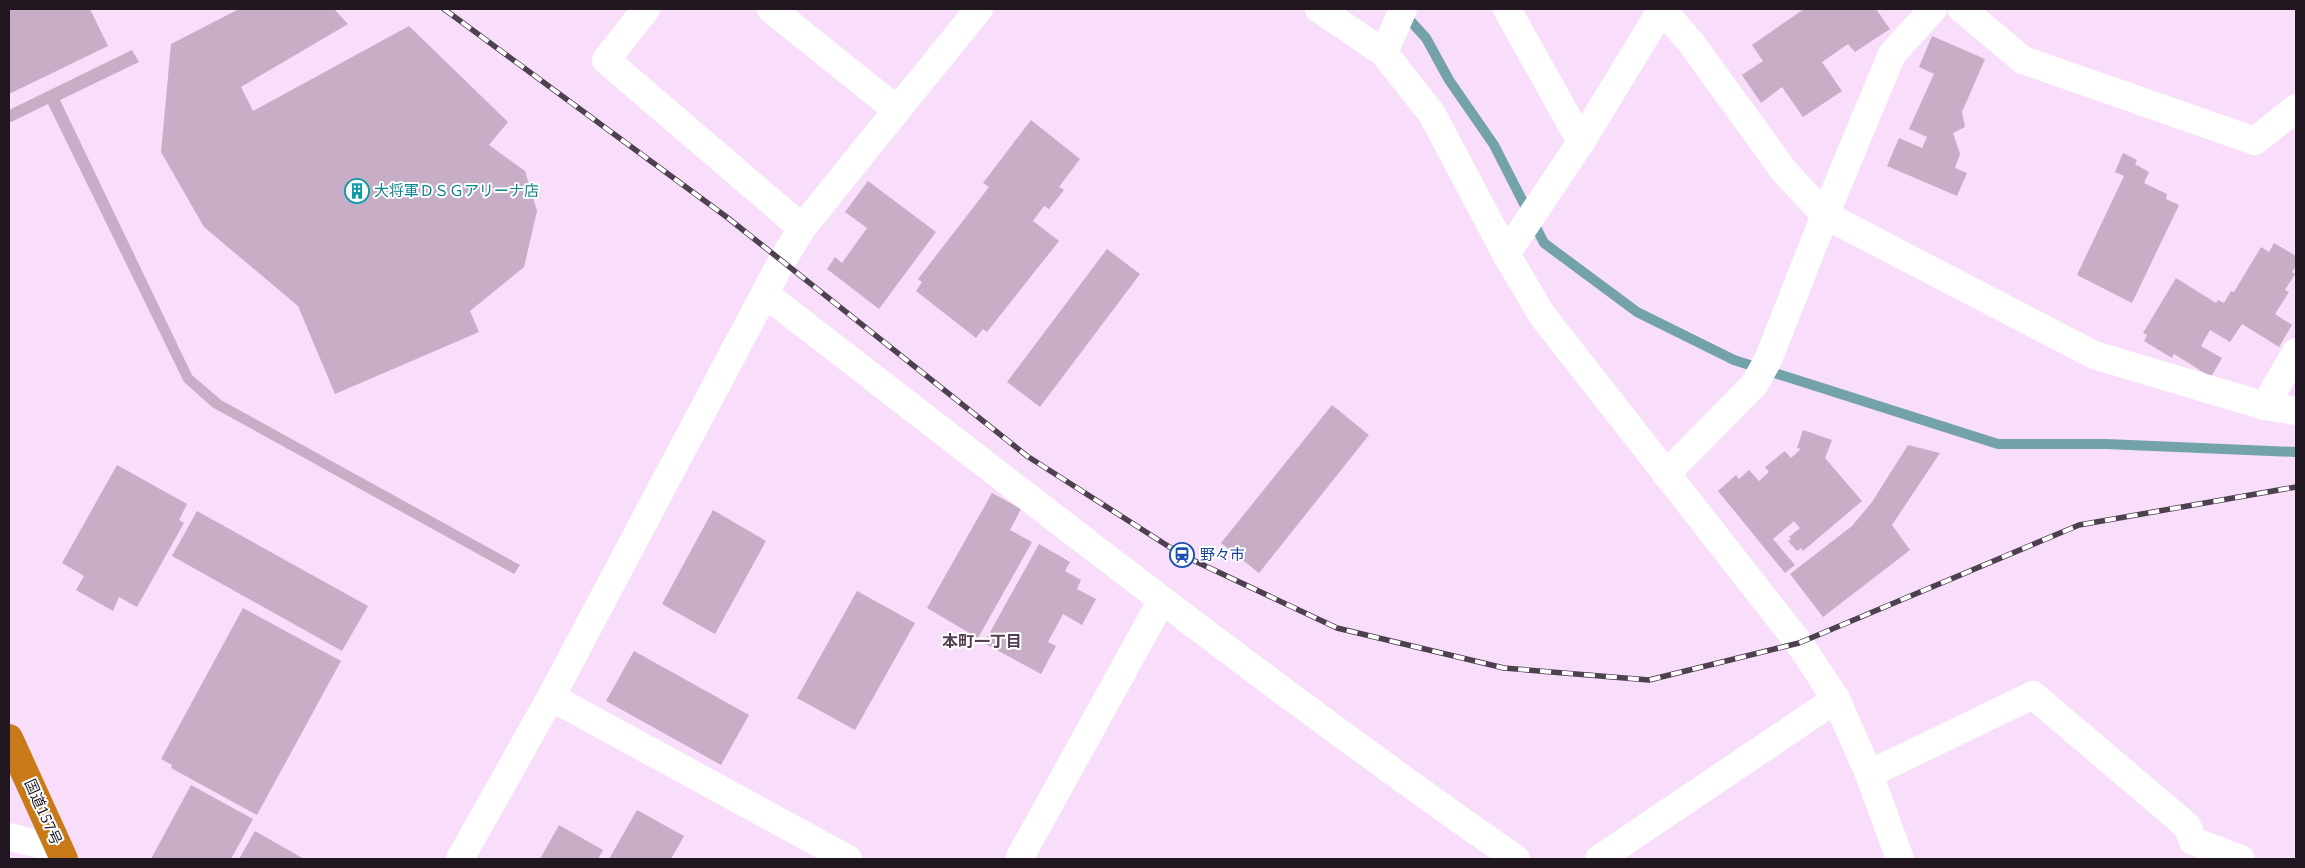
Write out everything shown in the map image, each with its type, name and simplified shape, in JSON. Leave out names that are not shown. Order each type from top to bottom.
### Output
[{"type":"highway","name":"国道157号","points":[[9,738],[62,854]]},
{"type":"street","points":[[646,9],[606,60],[802,228]]},
{"type":"street","points":[[771,9],[897,110]]},
{"type":"street","points":[[460,859],[551,696],[802,228],[979,9]]},
{"type":"street","points":[[1320,9],[1394,30],[1432,114],[1511,247],[1542,315],[1799,643],[1836,699],[1869,774],[1900,859]]},
{"type":"street","points":[[1508,9],[1581,142]]},
{"type":"street","points":[[1511,247],[1581,142],[1662,9],[1692,44],[1784,171],[1825,215],[2094,355],[2265,406],[2296,411]]},
{"type":"street","points":[[1666,474],[1754,385],[1768,360],[1825,215],[1892,54],[1933,9]]},
{"type":"street","points":[[1962,9],[2023,60],[2255,141],[2296,108]]},
{"type":"street","points":[[765,294],[1162,600],[1389,770],[1516,859]]},
{"type":"street","points":[[2265,406],[2296,352]]},
{"type":"street","points":[[1019,859],[1162,600]]},
{"type":"street","points":[[1869,774],[2033,695],[2187,826],[2193,841],[2240,859]]},
{"type":"street","points":[[551,696],[848,859]]},
{"type":"street","points":[[1599,859],[1836,699]]},
{"type":"street","points":[[9,837],[62,854]]},
{"type":"building","points":[[9,9],[90,9],[108,46],[9,94]]},
{"type":"building","name":"大将軍ＤＳＧアリーナ店","points":[[239,9],[334,9],[348,24],[241,87],[253,111],[409,26],[508,122],[489,145],[525,171],[537,211],[524,267],[470,311],[479,332],[335,394],[298,306],[204,227],[161,152],[171,44]]},
{"type":"building","points":[[1804,9],[1876,9],[1890,29],[1855,52],[1848,44],[1822,62],[1842,91],[1803,117],[1782,87],[1761,103],[1742,75],[1763,61],[1752,45]]},
{"type":"building","points":[[1932,36],[1985,59],[1962,112],[1965,127],[1953,133],[1960,154],[1955,168],[1967,173],[1957,196],[1887,166],[1899,138],[1922,148],[1927,137],[1909,129],[1934,74],[1919,67]]},
{"type":"building","points":[[132,50],[139,62],[60,100],[192,375],[221,400],[520,565],[514,574],[212,407],[184,382],[48,104],[9,123],[9,110]]},
{"type":"building","points":[[1031,120],[1080,159],[1059,187],[1064,190],[1049,209],[1044,206],[1033,221],[1059,241],[987,332],[983,329],[976,338],[916,291],[922,282],[918,279],[989,187],[983,183]]},
{"type":"building","points":[[2123,153],[2137,160],[2135,164],[2149,172],[2144,183],[2167,194],[2166,199],[2179,205],[2132,303],[2077,275],[2124,176],[2115,172]]},
{"type":"building","points":[[868,181],[936,232],[879,309],[827,269],[835,257],[842,263],[867,228],[845,212]]},
{"type":"building","points":[[2274,243],[2296,256],[2296,266],[2292,272],[2295,274],[2285,290],[2289,292],[2275,314],[2292,325],[2279,347],[2242,324],[2230,342],[2210,330],[2201,346],[2222,358],[2211,377],[2174,354],[2172,358],[2144,341],[2147,335],[2143,333],[2176,278],[2216,303],[2218,300],[2224,303],[2231,291],[2234,292],[2261,247],[2269,252]]},
{"type":"building","points":[[1107,249],[1140,274],[1040,407],[1007,382]]},
{"type":"building","points":[[1332,405],[1369,435],[1259,573],[1221,543]]},
{"type":"building","points":[[1803,430],[1832,440],[1825,458],[1862,501],[1803,551],[1801,548],[1797,551],[1788,541],[1791,539],[1789,537],[1800,528],[1794,521],[1773,539],[1795,565],[1785,573],[1718,491],[1736,475],[1739,479],[1749,470],[1759,481],[1769,472],[1765,467],[1785,451],[1791,458],[1801,449],[1797,448]]},
{"type":"building","points":[[1908,445],[1940,453],[1892,525],[1910,550],[1823,617],[1790,574],[1852,526],[1872,502]]},
{"type":"building","points":[[117,465],[187,504],[179,520],[184,523],[137,607],[119,597],[113,611],[76,590],[84,576],[62,563]]},
{"type":"building","points":[[992,493],[1021,509],[1010,530],[1032,542],[978,638],[927,608]]},
{"type":"building","points":[[713,510],[766,541],[715,634],[662,604]]},
{"type":"building","points":[[197,511],[368,606],[342,651],[172,556]]},
{"type":"building","points":[[1039,544],[1070,562],[1065,571],[1081,580],[1077,589],[1096,599],[1082,625],[1063,614],[1048,642],[1056,646],[1041,674],[984,643]]},
{"type":"building","points":[[857,591],[915,623],[855,730],[797,698]]},
{"type":"building","points":[[243,608],[341,661],[257,815],[171,768],[172,765],[161,759]]},
{"type":"building","points":[[634,651],[749,715],[721,765],[606,701]]},
{"type":"building","points":[[191,785],[253,819],[231,859],[151,859]]},
{"type":"building","points":[[637,810],[684,836],[671,859],[609,859]]},
{"type":"building","points":[[559,825],[603,850],[598,859],[540,859]]},
{"type":"building","points":[[255,831],[304,859],[239,859]]},
{"type":"waterway","points":[[1404,14],[1426,38],[1449,80],[1494,145],[1544,243],[1637,312],[1734,360],[1998,444],[2106,444],[2296,452]]},
{"type":"railway","points":[[444,9],[728,218],[1027,456],[1182,555],[1337,628],[1504,668],[1649,680],[1799,643],[2079,525],[2296,487]]},
{"type":"place","name":"大将軍ＤＳＧアリーナ店","points":[[357,191]]},
{"type":"place","name":"野々市","points":[[1182,555]]},
{"type":"district","name":"本町一丁目","points":[[982,641]]}]
